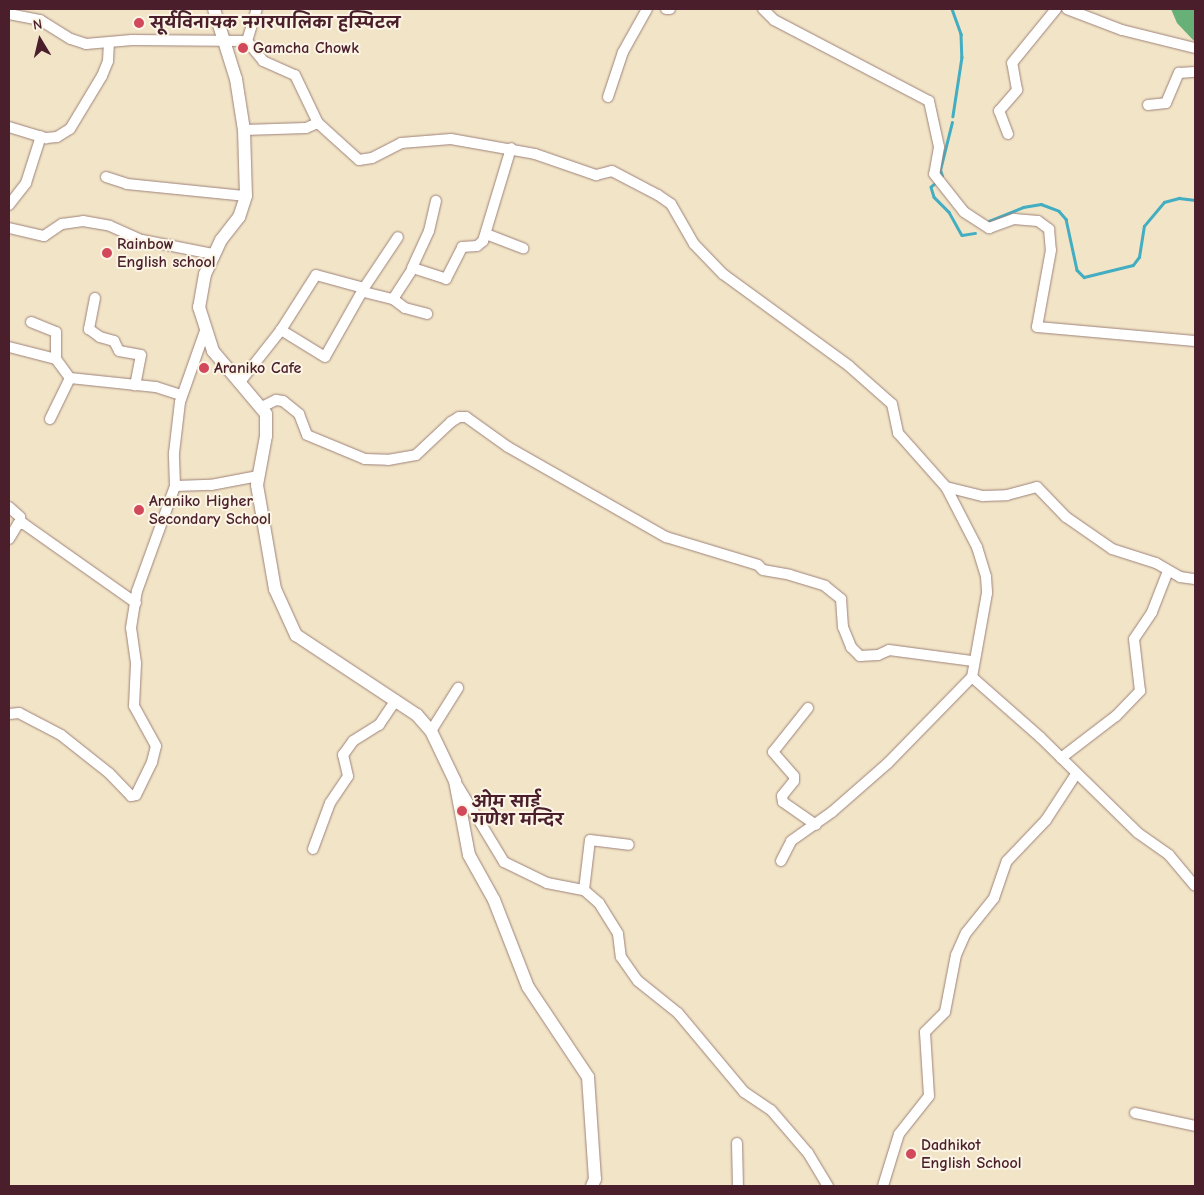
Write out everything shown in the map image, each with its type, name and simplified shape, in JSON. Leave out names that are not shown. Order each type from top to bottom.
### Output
[{"type":"street","points":[[214,9],[236,79],[244,130],[246,196],[237,222],[213,254],[198,298],[205,331],[213,351],[262,407],[268,424],[256,485],[272,578],[292,629],[305,643],[396,700],[416,715],[431,732],[455,781],[504,862],[547,883],[584,890],[610,916],[618,934],[621,957],[638,981],[678,1013],[744,1092],[771,1110],[808,1153],[828,1186]]},
{"type":"street","points":[[247,41],[257,9]]},
{"type":"street","points":[[608,97],[624,52],[647,9]]},
{"type":"street","points":[[763,9],[774,20],[929,101],[939,147],[934,174],[964,212],[989,228],[1014,219],[1038,221],[1049,230],[1051,250],[1038,327],[1195,341]]},
{"type":"street","points":[[1008,134],[999,111],[1016,92],[1012,63],[1056,9]]},
{"type":"street","points":[[1067,9],[1122,30],[1195,48]]},
{"type":"street","points":[[9,14],[40,20],[71,40],[86,44],[109,44],[132,40],[183,42],[247,41],[263,61],[295,75],[318,122],[359,160],[372,158],[401,143],[438,139],[511,148],[596,176],[612,171],[658,194],[671,204],[694,244],[742,287],[849,366],[892,404],[898,433],[946,487],[976,547],[986,577],[987,593],[973,661],[972,677],[888,763],[816,825],[791,841],[781,862]]},
{"type":"street","points":[[9,127],[40,136],[57,136],[75,124],[102,76],[108,61],[109,44]]},
{"type":"street","points":[[1148,104],[1166,103],[1179,73],[1195,72]]},
{"type":"street","points":[[244,130],[306,128],[318,122]]},
{"type":"street","points":[[9,205],[26,183],[40,136]]},
{"type":"street","points":[[412,268],[446,280],[462,247],[480,245],[486,234],[511,148]]},
{"type":"street","points":[[106,177],[134,185],[246,196]]},
{"type":"street","points":[[393,299],[412,268],[429,231],[436,201]]},
{"type":"street","points":[[9,228],[44,236],[62,224],[83,221],[110,226],[142,240],[213,254]]},
{"type":"street","points":[[486,234],[523,248]]},
{"type":"street","points":[[282,330],[324,357],[398,237]]},
{"type":"street","points":[[240,382],[282,330],[316,275],[393,299],[405,308],[427,314]]},
{"type":"street","points":[[95,298],[89,329],[100,337],[114,341],[119,351],[141,355],[135,384]]},
{"type":"street","points":[[32,322],[56,332],[56,359],[70,378],[135,384],[181,395]]},
{"type":"street","points":[[9,714],[19,713],[61,735],[110,773],[131,796],[136,795],[156,750],[155,741],[134,706],[136,663],[131,628],[136,603],[175,486],[174,453],[181,395],[205,331]]},
{"type":"street","points":[[9,347],[56,359]]},
{"type":"street","points":[[50,419],[70,378]]},
{"type":"street","points":[[262,407],[276,400],[283,401],[299,414],[307,435],[365,459],[397,459],[416,455],[451,422],[459,417],[466,417],[508,447],[543,464],[584,492],[621,509],[666,537],[758,565],[763,570],[790,575],[825,586],[841,600],[843,627],[851,648],[860,656],[878,655],[890,650],[973,661]]},
{"type":"street","points":[[175,486],[211,485],[258,476]]},
{"type":"street","points":[[946,487],[983,496],[1007,494],[1037,487],[1066,517],[1112,549],[1145,559],[1180,577],[1195,579]]},
{"type":"street","points":[[9,507],[20,517],[21,523],[136,603]]},
{"type":"street","points":[[9,539],[21,523]]},
{"type":"street","points":[[1061,758],[1116,716],[1140,691],[1134,639],[1152,612],[1168,571]]},
{"type":"street","points":[[972,677],[1061,758],[1138,833],[1169,855],[1195,886]]},
{"type":"street","points":[[431,732],[458,688]]},
{"type":"street","points":[[313,849],[330,803],[348,776],[343,755],[353,741],[379,725],[396,700]]},
{"type":"street","points":[[808,708],[774,752],[794,776],[794,781],[782,796],[784,802],[816,825]]},
{"type":"street","points":[[883,1186],[899,1134],[929,1096],[925,1032],[945,1012],[956,955],[966,933],[994,898],[1007,861],[1046,820],[1076,774]]},
{"type":"street","points":[[455,781],[469,855],[494,900],[528,987],[588,1077],[595,1179],[592,1186]]},
{"type":"street","points":[[584,890],[590,840],[629,845]]},
{"type":"street","points":[[1135,1113],[1195,1126]]},
{"type":"street","points":[[737,1143],[738,1186]]},
{"type":"green space","points":[[1171,9],[1195,9],[1195,42],[1177,23]]},
{"type":"waterway","points":[[952,9],[961,34],[962,57],[953,116]]},
{"type":"waterway","points":[[942,176],[940,170],[952,122]]},
{"type":"waterway","points":[[936,183],[931,187],[934,197],[949,212],[962,235],[975,233]]},
{"type":"waterway","points":[[989,221],[1023,207],[1041,204],[1059,211],[1066,219],[1077,270],[1084,277],[1133,265],[1139,257],[1144,226],[1164,202],[1179,198],[1195,200]]},
{"type":"place","name":"सूर्यविनायक नगरपालिका हस्पिटल","points":[[139,23]]},
{"type":"place","name":"Gamcha Chowk","points":[[243,48]]},
{"type":"place","name":"Rainbow English school","points":[[107,253]]},
{"type":"place","name":"Araniko Cafe","points":[[204,368]]},
{"type":"place","name":"Araniko Higher Secondary School","points":[[139,510]]},
{"type":"place","name":"ओम साई गणेश मन्दिर","points":[[462,811]]},
{"type":"place","name":"Dadhikot English School","points":[[911,1154]]}]
